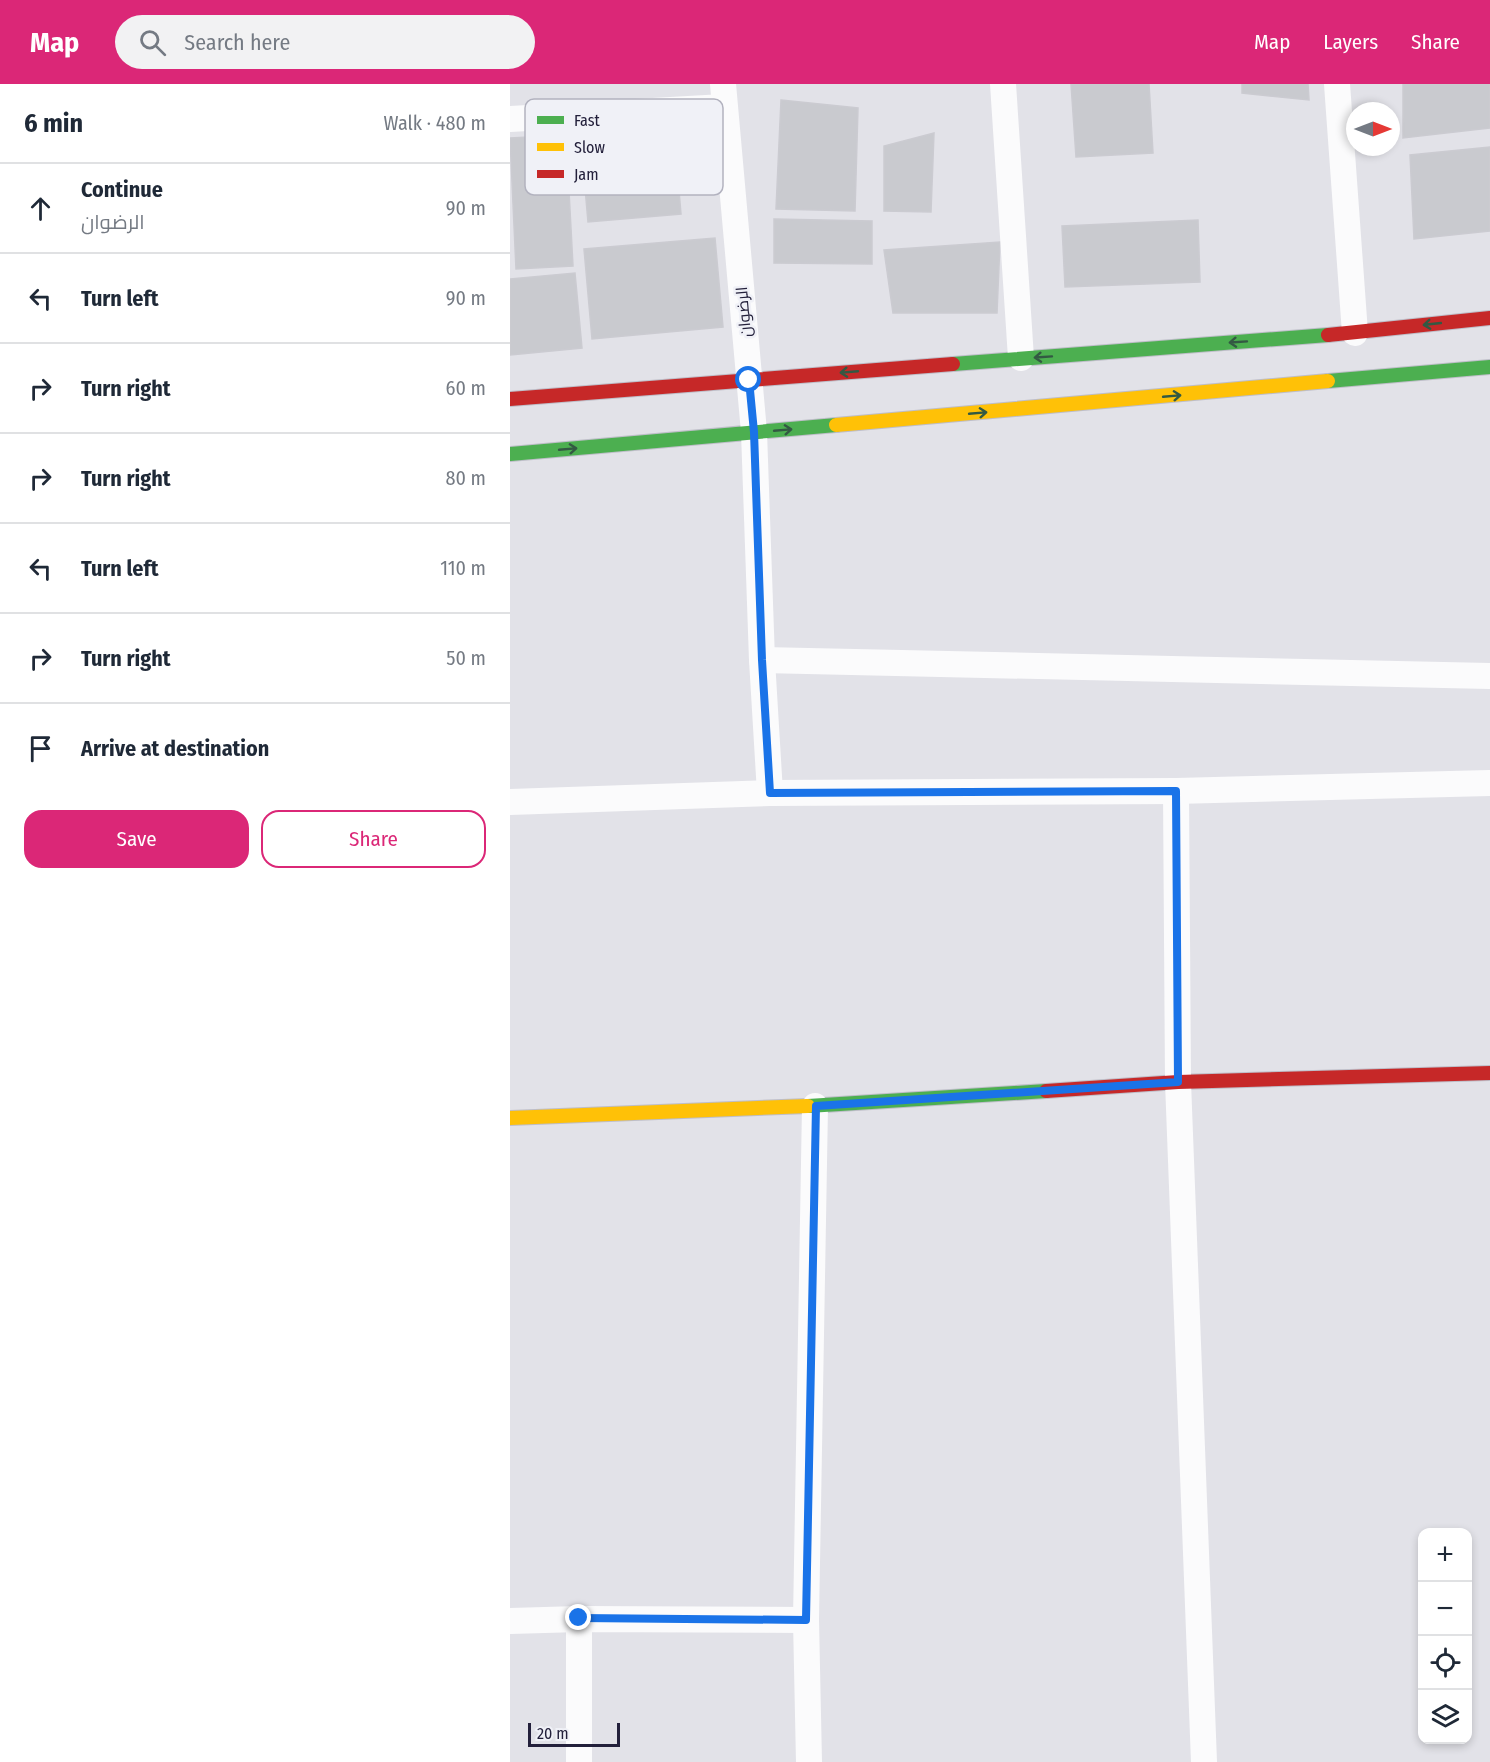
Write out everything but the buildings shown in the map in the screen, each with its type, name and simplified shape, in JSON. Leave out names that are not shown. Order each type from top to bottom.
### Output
[{"type":"main road","points":[[510,399],[1354,333],[1490,318]]},
{"type":"main road","points":[[510,454],[1490,368]]},
{"type":"main road","points":[[510,1118],[816,1106],[1178,1082],[1490,1072]]},
{"type":"street","points":[[1003,84],[1021,358]]},
{"type":"street","points":[[1337,84],[1354,333]]},
{"type":"street","points":[[695,99],[724,96]]},
{"type":"street","name":"الرضوان","points":[[724,96],[754,432],[762,660],[770,793]]},
{"type":"street","points":[[510,118],[525,116]]},
{"type":"street","points":[[762,660],[1490,676]]},
{"type":"street","points":[[510,802],[770,793],[1176,791],[1490,783]]},
{"type":"street","points":[[1176,791],[1178,1082],[1204,1762]]},
{"type":"street","points":[[809,1762],[806,1620],[816,1106]]},
{"type":"street","points":[[510,1621],[579,1618],[806,1620]]},
{"type":"street","points":[[579,1618],[579,1762]]},
{"type":"traffic: fast","points":[[953,364],[1328,335]]},
{"type":"traffic: fast","points":[[1328,381],[1490,367]]},
{"type":"traffic: fast","points":[[510,454],[836,425]]},
{"type":"traffic: fast","points":[[808,1106],[1046,1091]]},
{"type":"traffic: slow","points":[[836,425],[1328,381]]},
{"type":"traffic: slow","points":[[510,1118],[808,1106]]},
{"type":"traffic: jam","points":[[1328,335],[1490,318]]},
{"type":"traffic: jam","points":[[510,399],[953,364]]},
{"type":"traffic: jam","points":[[1046,1091],[1178,1082],[1490,1073]]},
{"type":"route","points":[[579,1618],[806,1620],[816,1106],[1178,1082],[1176,791],[770,793],[762,660],[754,432],[749,380]]}]
